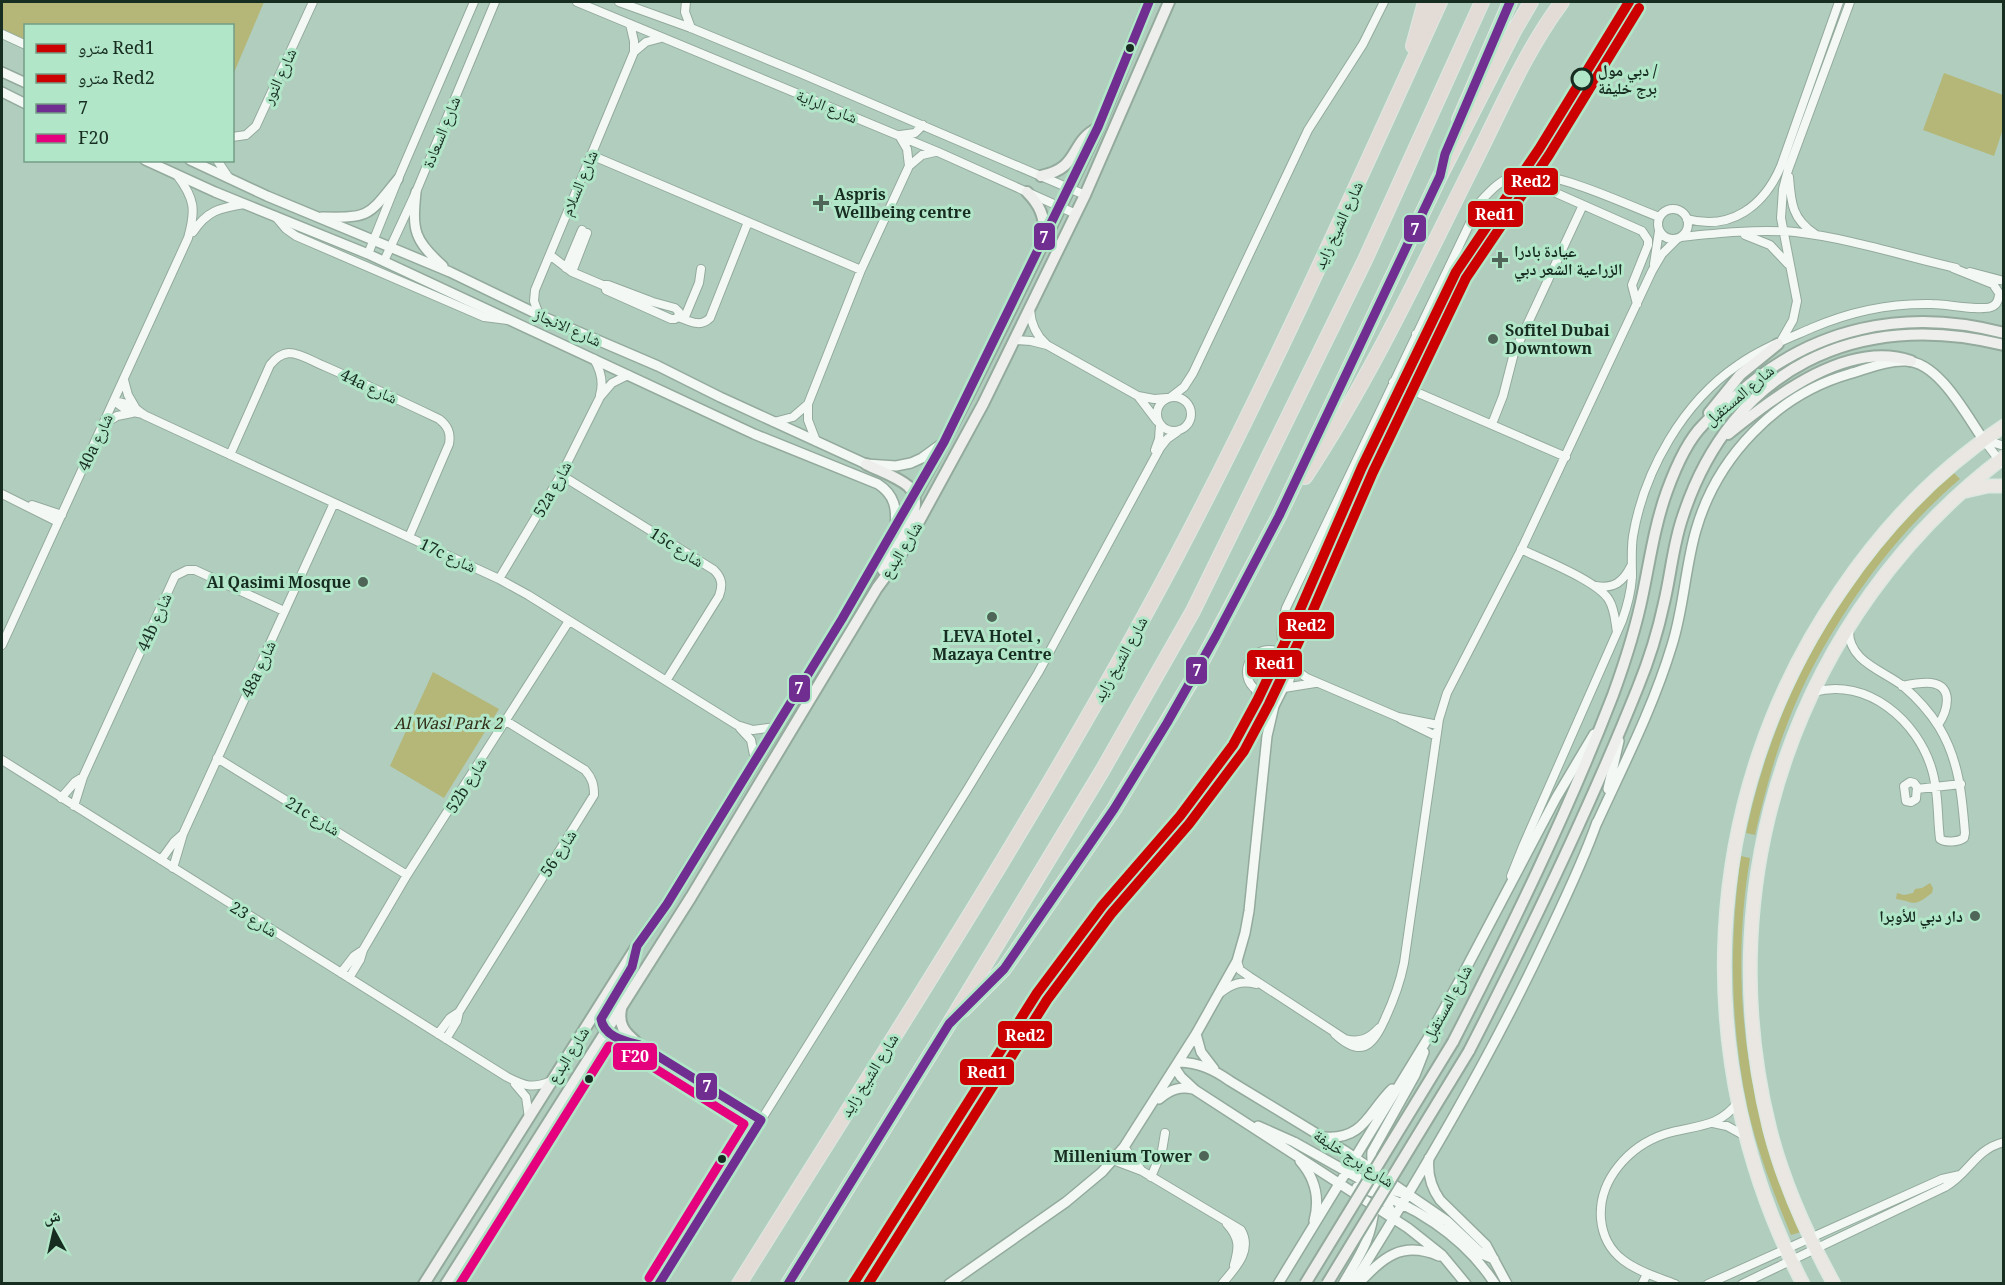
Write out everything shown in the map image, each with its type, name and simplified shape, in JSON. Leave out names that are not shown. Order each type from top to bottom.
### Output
[{"type":"highway","points":[[1404,80],[1425,2]]},
{"type":"highway","name":"شارع الشيخ زايد","points":[[739,1284],[988,884],[1062,762],[1138,627],[1218,475],[1323,258],[1440,2]]},
{"type":"highway","points":[[788,1284],[950,1024],[1101,771],[1204,591],[1365,260],[1482,2]]},
{"type":"highway","points":[[1440,176],[1445,154],[1510,2]]},
{"type":"highway","points":[[950,1024],[1004,969],[1114,809],[1192,680],[1278,516],[1440,176],[1514,31],[1532,2]]},
{"type":"highway","points":[[1278,516],[1322,450],[1375,357],[1520,71],[1547,23],[1562,2]]},
{"type":"main road","name":"شارع البدع","points":[[424,1284],[637,946],[667,904],[895,529],[944,442],[1060,207],[1098,127],[1149,2]]},
{"type":"main road","name":"شارع البدع","points":[[446,1284],[691,897],[877,588],[899,558],[946,474],[1076,214],[1168,2]]},
{"type":"main road","points":[[1041,177],[1067,165],[1086,134],[1098,127]]},
{"type":"main road","points":[[1027,192],[1043,214],[1045,238]]},
{"type":"main road","name":"شارع المستقبل","points":[[1305,1284],[1453,1042],[1523,902],[1604,716],[1619,676],[1637,619],[1654,535],[1667,492],[1682,458],[1701,426],[1743,388],[1780,362],[1799,351],[1841,334],[1885,324],[1929,321],[1974,326],[2004,333]]},
{"type":"main road","name":"شارع المستقبل","points":[[1327,1284],[1469,1051],[1536,919],[1639,684],[1665,601],[1674,547],[1683,514],[1703,468],[1731,423],[1760,392],[1796,367],[1835,349],[1876,338],[1918,333],[1960,335],[2004,345]]},
{"type":"main road","points":[[1701,426],[1729,387],[1752,364],[1778,344]]},
{"type":"main road","points":[[1720,440],[1780,394],[1838,365],[1873,357],[1896,357],[1911,361]]},
{"type":"main road","points":[[1803,1284],[1785,1248],[1763,1191],[1738,1102],[1730,1053],[1725,1004],[1725,917],[1738,826],[1770,723],[1799,659],[1851,575],[1915,499],[1945,470],[1983,439],[2004,426]]},
{"type":"main road","points":[[1834,1284],[1809,1238],[1778,1156],[1764,1104],[1754,1028],[1751,951],[1757,873],[1766,825],[1786,756],[1813,693],[1849,625],[1898,557],[1962,492],[2002,461]]},
{"type":"main road","points":[[866,464],[902,482],[914,494],[916,507],[914,516],[883,570],[877,588]]},
{"type":"main road","points":[[1962,492],[1979,487],[2004,486]]},
{"type":"main road","points":[[637,946],[632,968],[601,1018],[601,1024],[605,1030],[640,1045]]},
{"type":"main road","points":[[622,1005],[620,1018],[623,1030],[640,1045]]},
{"type":"street","name":"شارع النور","points":[[234,137],[246,135],[256,126],[314,2]]},
{"type":"street","name":"شارع السعادة","points":[[368,254],[474,2]]},
{"type":"street","name":"شارع السعادة","points":[[384,261],[416,192],[495,2]]},
{"type":"street","name":"شارع الراية","points":[[577,2],[898,135],[1076,214]]},
{"type":"street","name":"شارع الراية","points":[[619,2],[691,28],[1084,195]]},
{"type":"street","points":[[638,8],[647,2]]},
{"type":"street","points":[[686,2],[685,12],[691,28]]},
{"type":"street","points":[[1152,463],[1159,439],[1158,408],[1184,387],[1193,374],[1308,130],[1363,44],[1384,2]]},
{"type":"street","points":[[1687,219],[1703,223],[1729,220],[1751,207],[1769,188],[1781,166],[1839,2]]},
{"type":"street","points":[[1778,344],[1789,329],[1796,310],[1796,291],[1783,232],[1782,198],[1788,170],[1850,2]]},
{"type":"street","points":[[630,24],[634,52]]},
{"type":"street","points":[[1827,36],[1840,28]]},
{"type":"street","points":[[2,34],[24,44]]},
{"type":"street","points":[[634,52],[646,42],[661,38]]},
{"type":"street","name":"شارع السلام","points":[[539,315],[534,296],[634,52]]},
{"type":"street","points":[[2,72],[24,82]]},
{"type":"street","points":[[2,92],[24,103]]},
{"type":"street","points":[[909,166],[907,149],[898,135],[915,133],[923,125]]},
{"type":"street","points":[[816,441],[810,427],[808,404],[861,270],[909,166],[922,155],[938,152]]},
{"type":"street","points":[[591,155],[861,270]]},
{"type":"street","name":"شارع الانجاز","points":[[149,162],[244,204],[384,261],[754,434],[878,484],[886,489],[896,505],[895,529]]},
{"type":"street","name":"شارع الانجاز","points":[[194,162],[317,217],[450,272],[539,315],[658,366],[866,464],[896,466],[911,463],[944,442]]},
{"type":"street","points":[[218,162],[230,179]]},
{"type":"street","points":[[1788,170],[1791,201],[1797,216],[1807,228],[1819,236]]},
{"type":"street","points":[[950,1284],[1079,1192],[1113,1160],[1153,1104],[1237,961],[1249,911],[1271,714],[1291,674],[1280,632],[1286,608],[1480,202],[1494,187],[1505,180],[1524,174],[1544,174],[1659,217]]},
{"type":"street","name":"40a شارع","points":[[2,645],[188,238],[193,219],[193,205],[189,192],[177,175]]},
{"type":"street","points":[[317,217],[350,218],[364,214],[380,202],[398,179]]},
{"type":"street","points":[[1416,334],[1423,332],[1431,324],[1497,210],[1520,186],[1532,183],[1638,229],[1645,235],[1648,249],[1632,285],[1637,304]]},
{"type":"street","points":[[416,192],[414,221],[419,240],[425,249],[450,272]]},
{"type":"street","name":"40a شارع","points":[[188,238],[203,219],[213,211],[244,204]]},
{"type":"street","points":[[1492,424],[1503,396],[1514,353],[1583,205]]},
{"type":"street","points":[[1237,961],[1244,973],[1260,985],[1335,1034],[1351,1041],[1364,1040],[1384,1022],[1394,999],[1404,963],[1442,706],[1452,681],[1566,457],[1652,271],[1662,254],[1688,226],[1685,215],[1676,209],[1666,210],[1659,217],[1652,271]]},
{"type":"street","name":"شارع الانجاز","points":[[274,215],[286,229],[296,236],[483,317],[510,320]]},
{"type":"street","points":[[550,255],[569,270],[605,286],[606,290],[671,319],[681,318],[697,324],[710,318],[748,222]]},
{"type":"street","points":[[569,270],[584,231]]},
{"type":"street","points":[[1659,231],[1666,238],[1783,232],[1819,236],[2004,281]]},
{"type":"street","points":[[1732,233],[1752,236],[1770,245],[1790,267]]},
{"type":"street","points":[[1504,897],[1523,846],[1617,632],[1628,602],[1632,579],[1633,537],[1644,496],[1661,456],[1678,427],[1699,399],[1719,379],[1747,359],[1831,321],[1875,309],[1929,304],[1983,309],[1993,307],[1997,303],[1999,293],[1993,284],[1953,267]]},
{"type":"street","points":[[681,318],[699,283],[701,269]]},
{"type":"street","points":[[1990,276],[2004,272]]},
{"type":"street","points":[[1030,309],[1031,321],[1036,332],[1047,345]]},
{"type":"street","points":[[659,1284],[1032,682],[1164,442],[1188,425],[1191,412],[1184,400],[1138,396],[1047,345],[1014,340]]},
{"type":"street","name":"44a شارع","points":[[230,455],[270,365],[275,359],[290,353],[439,419],[450,432],[449,444],[408,537]]},
{"type":"street","name":"52a شارع","points":[[594,359],[602,381],[600,397]]},
{"type":"street","points":[[1596,825],[1661,680],[1680,619],[1696,528],[1709,496],[1726,465],[1766,419],[1805,392],[1842,376],[1877,365],[1911,361],[1928,368],[1944,383],[1983,439],[2002,461]]},
{"type":"street","name":"52a شارع","points":[[499,579],[561,476],[600,397],[612,383],[628,375]]},
{"type":"street","name":"17c شارع","points":[[124,380],[135,411]]},
{"type":"street","points":[[1393,382],[1566,457]]},
{"type":"street","points":[[1138,396],[1159,423],[1167,430],[1177,432]]},
{"type":"street","name":"17c شارع","points":[[114,401],[126,403],[135,411],[499,579],[737,725],[753,730],[776,727]]},
{"type":"street","points":[[774,422],[792,417],[808,404]]},
{"type":"street","points":[[103,424],[117,416],[135,411]]},
{"type":"street","points":[[1983,439],[2004,446]]},
{"type":"street","name":"15c شارع","points":[[561,476],[719,575],[722,582],[719,596],[666,681]]},
{"type":"street","points":[[2,494],[60,519]]},
{"type":"street","name":"48a شارع","points":[[173,868],[183,834],[334,503]]},
{"type":"street","points":[[1521,549],[1595,586],[1608,598],[1612,606],[1617,632]]},
{"type":"street","points":[[1595,586],[1605,587],[1619,583],[1631,565]]},
{"type":"street","name":"44b شارع","points":[[74,806],[82,777],[175,576],[188,570],[195,570],[284,611]]},
{"type":"street","name":"52b شارع","points":[[349,978],[408,875],[569,621]]},
{"type":"street","points":[[1813,693],[1830,689],[1857,692],[1895,713],[1911,729],[1930,763],[1936,787],[1940,838],[1944,841],[1964,838],[1960,784],[1951,751],[1938,725],[1922,704],[1902,686],[1856,654],[1851,644],[1849,625]]},
{"type":"street","points":[[1286,658],[1280,653],[1265,650],[1251,658],[1246,672],[1251,687],[1257,692],[1270,695],[1283,689],[1320,683]]},
{"type":"street","points":[[1290,666],[1301,674],[1436,736]]},
{"type":"street","points":[[1902,686],[1929,682],[1943,689],[1947,698],[1947,707],[1938,725]]},
{"type":"street","points":[[1257,692],[1266,718],[1267,736]]},
{"type":"street","name":"شارع المستقبل","points":[[1278,1284],[1428,1038],[1556,798],[1604,716]]},
{"type":"street","points":[[1398,717],[1438,725]]},
{"type":"street","name":"شارع 56","points":[[446,1039],[457,1021],[459,1012],[594,795],[594,785],[585,770],[506,721]]},
{"type":"street","name":"شارع المستقبل","points":[[1353,1284],[1394,1218],[1503,1028],[1549,932],[1596,825],[1612,775],[1622,724]]},
{"type":"street","name":"17c شارع","points":[[737,725],[751,740],[755,760]]},
{"type":"street","name":"21c شارع","points":[[217,758],[408,875]]},
{"type":"street","name":"شارع 23","points":[[2,760],[507,1077],[528,1086],[537,1086],[552,1081]]},
{"type":"street","name":"44b شارع","points":[[61,798],[82,777]]},
{"type":"street","points":[[1917,789],[1960,784]]},
{"type":"street","name":"48a شارع","points":[[161,860],[183,834]]},
{"type":"street","name":"52b شارع","points":[[341,973],[354,956],[363,950]]},
{"type":"street","points":[[1219,994],[1235,983],[1248,982],[1260,985]]},
{"type":"street","name":"شارع 56","points":[[438,1034],[450,1018],[459,1012]]},
{"type":"street","points":[[1196,1034],[1201,1052],[1215,1071]]},
{"type":"street","points":[[1343,1284],[1367,1242],[1373,1223],[1377,1190],[1371,1161],[1372,1152],[1415,1075],[1428,1038]]},
{"type":"street","points":[[640,1045],[761,1120]]},
{"type":"street","name":"شارع برج خليفة","points":[[1466,1284],[1437,1251],[1394,1218],[1195,1090],[1181,1077],[1177,1065],[1197,1064],[1215,1071],[1408,1193],[1448,1221],[1482,1254],[1494,1259],[1507,1284]]},
{"type":"street","name":"شارع 23","points":[[507,1077],[526,1097],[528,1118]]},
{"type":"street","points":[[1322,1137],[1343,1136],[1354,1131],[1367,1121],[1391,1090],[1402,1082]]},
{"type":"street","points":[[1153,1104],[1171,1090],[1183,1088],[1195,1090]]},
{"type":"street","points":[[1671,1283],[1623,1262],[1607,1241],[1601,1222],[1606,1187],[1627,1156],[1649,1141],[1665,1134],[1713,1123],[1727,1114],[1738,1102]]},
{"type":"street","points":[[1238,1118],[1277,1133],[1424,1216],[1463,1246],[1481,1264],[1495,1284]]},
{"type":"street","points":[[1713,1123],[1727,1126],[1747,1137]]},
{"type":"street","points":[[1151,1177],[1162,1151],[1165,1133]]},
{"type":"street","points":[[1742,1284],[1945,1187],[1962,1175],[1983,1150],[2004,1142]]},
{"type":"street","points":[[1124,1147],[1142,1171]]},
{"type":"street","points":[[1290,1152],[1306,1168],[1316,1191],[1316,1216],[1310,1233]]},
{"type":"street","points":[[1430,1156],[1429,1178],[1435,1193],[1486,1245],[1494,1259]]},
{"type":"street","points":[[1355,1158],[1394,1218]]},
{"type":"street","points":[[1113,1160],[1142,1171],[1221,1218],[1233,1230],[1238,1240],[1238,1251],[1231,1272],[1222,1284]]},
{"type":"street","points":[[1708,1284],[1942,1179],[1962,1175]]},
{"type":"street","points":[[1340,1183],[1408,1193]]},
{"type":"street","points":[[1358,1284],[1379,1262],[1390,1254],[1398,1252],[1414,1250],[1430,1253],[1451,1266]]},
{"type":"street","points":[[1642,1284],[1647,1274]]},
{"type":"green space","points":[[2,2],[264,2],[234,73],[234,24],[24,24],[24,43],[2,33]]},
{"type":"green space","points":[[1944,73],[2003,95],[2003,129],[1994,156],[1923,130]]},
{"type":"green space","points":[[1953,472],[1960,479],[1913,524],[1891,550],[1850,604],[1832,633],[1801,691],[1786,726],[1755,835],[1746,833],[1759,781],[1776,731],[1796,682],[1821,636],[1849,591],[1880,549],[1915,509]]},
{"type":"green space","name":"Al Wasl Park 2","points":[[433,672],[499,709],[444,798],[390,766]]},
{"type":"green space","points":[[1741,856],[1750,858],[1741,953],[1742,1001],[1747,1049],[1755,1096],[1767,1143],[1782,1188],[1801,1232],[1791,1235],[1752,1126],[1742,1079],[1733,983],[1735,919]]},
{"type":"green space","points":[[1930,883],[1933,888],[1932,893],[1921,901],[1914,903],[1896,899],[1897,893],[1904,895],[1913,893],[1915,889]]},
{"type":"metro line","name":"Red1","points":[[853,1284],[1037,993],[1102,906],[1180,816],[1233,745],[1296,619],[1362,467],[1456,272],[1539,149],[1629,2]]},
{"type":"metro line","name":"Red2","points":[[868,1284],[1047,1000],[1111,914],[1189,824],[1244,751],[1307,624],[1373,472],[1466,278],[1549,155],[1639,8]]},
{"type":"transit line","name":"7","points":[[659,1284],[761,1120],[640,1045],[611,1034],[606,1030],[601,1019],[632,967],[637,946],[667,904],[842,619],[944,442],[1098,127],[1149,2]]},
{"type":"transit line","name":"7","points":[[788,1284],[949,1024],[1004,969],[1114,809],[1167,723],[1216,636],[1279,516],[1440,176],[1445,154],[1510,2]]},
{"type":"transit line","name":"F20","points":[[460,1284],[609,1046],[635,1056],[744,1124],[649,1278]]},
{"type":"place","name":"دبي مول / برج خليفة","points":[[1582,79]]},
{"type":"place","name":"Aspris Wellbeing centre","points":[[821,203]]},
{"type":"place","name":"عيادة بادرا الزراعية الشعر دبي","points":[[1500,260]]},
{"type":"place","name":"Sofitel Dubai Downtown","points":[[1493,339]]},
{"type":"place","name":"Al Qasimi Mosque","points":[[363,582]]},
{"type":"place","name":"LEVA Hotel , Mazaya Centre","points":[[992,617]]},
{"type":"place","name":"دار دبي للأوبرا","points":[[1975,916]]},
{"type":"place","name":"Millenium Tower","points":[[1204,1156]]}]
